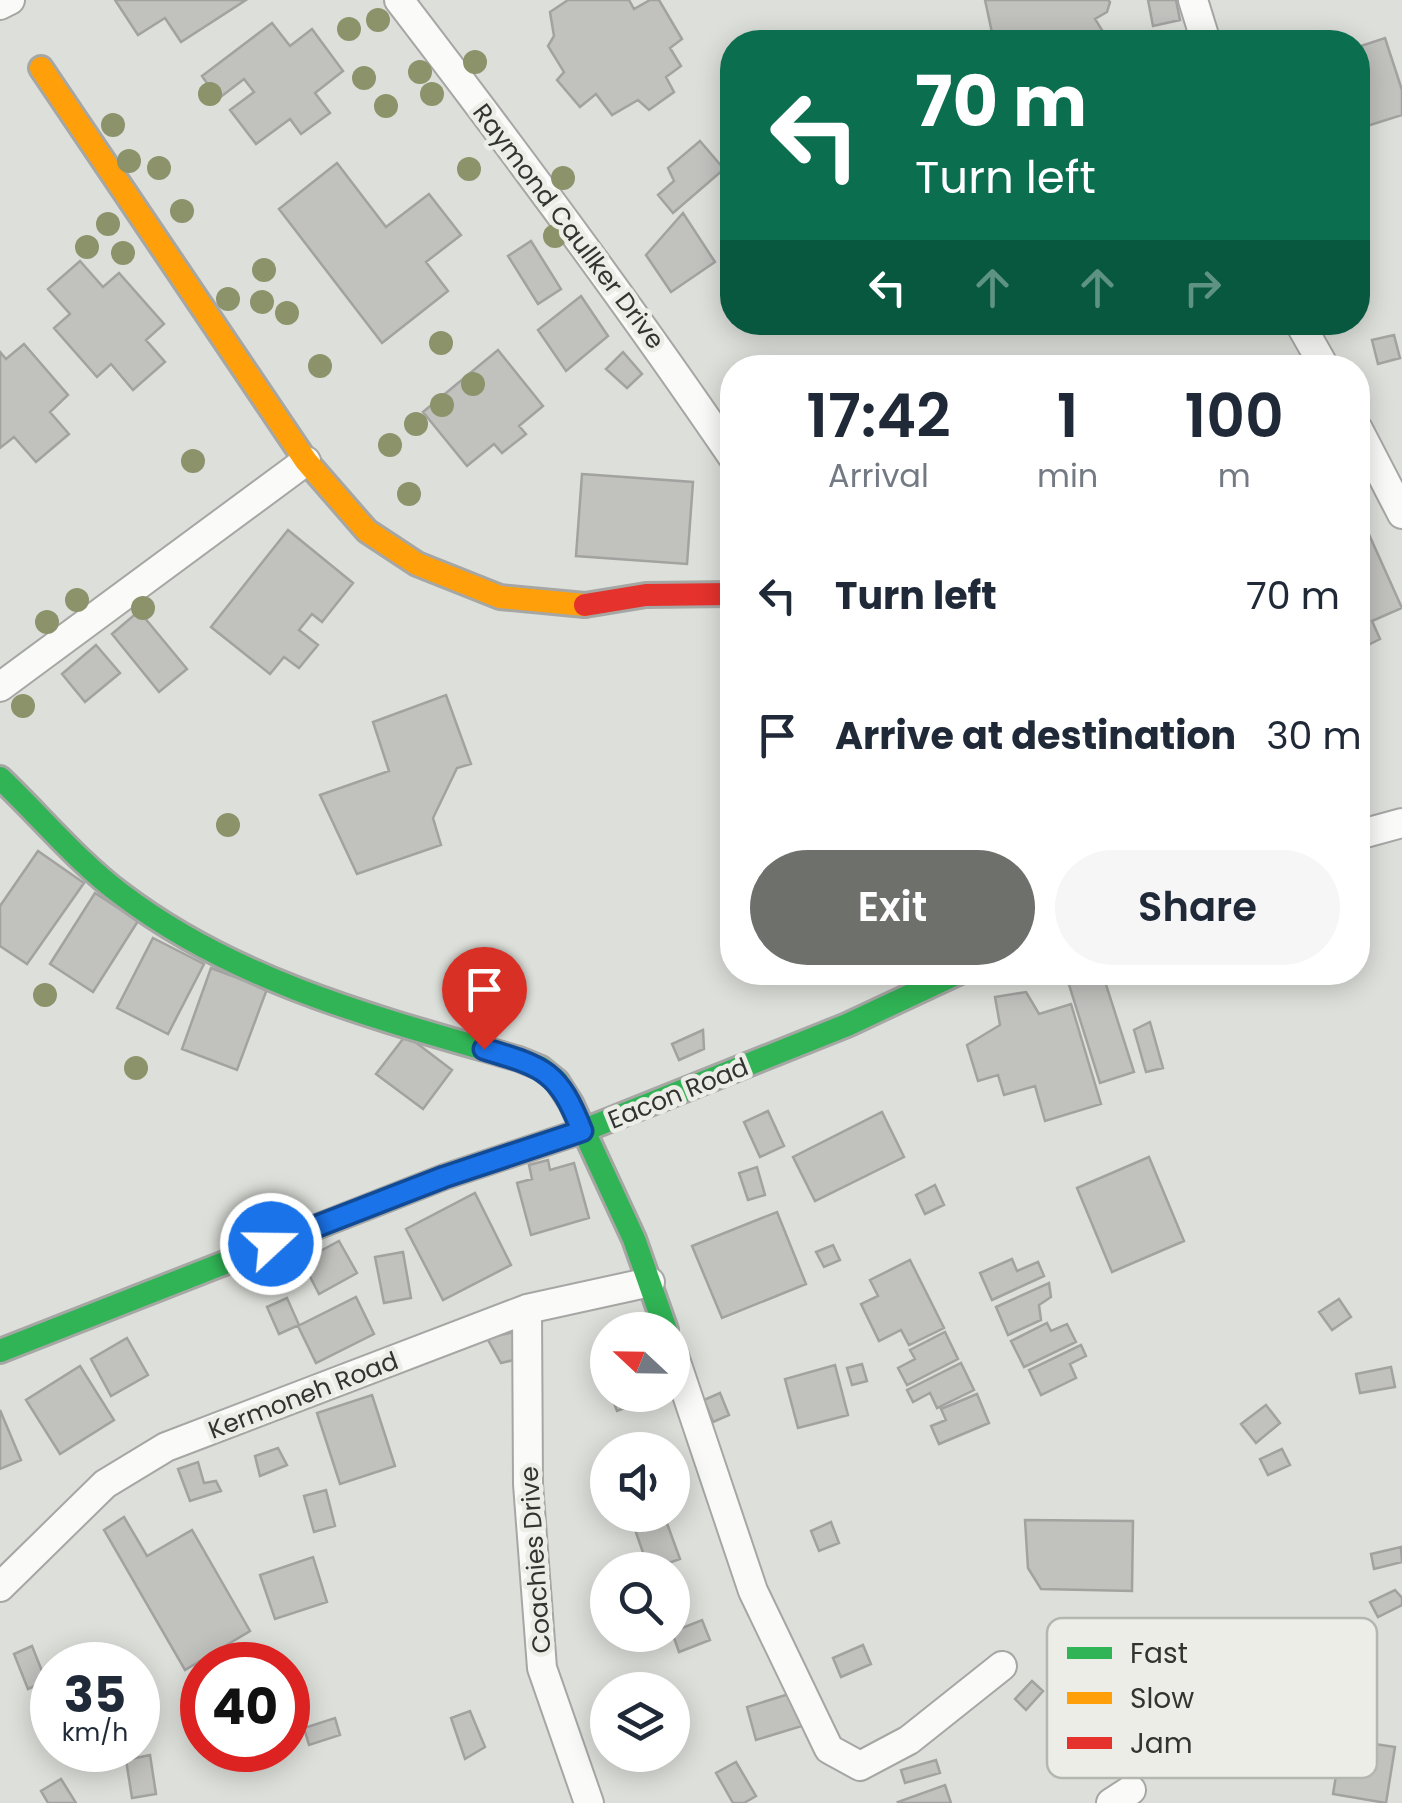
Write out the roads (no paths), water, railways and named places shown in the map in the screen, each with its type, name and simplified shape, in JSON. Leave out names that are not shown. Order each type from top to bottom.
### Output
[{"type":"street","points":[[0,5],[10,0]]},
{"type":"street","name":"Raymond Caullker Drive","points":[[400,0],[558,208],[720,438]]},
{"type":"street","points":[[1193,0],[1202,30]]},
{"type":"street","points":[[41,68],[306,461],[367,531],[416,564],[500,597],[578,606],[646,596],[720,594]]},
{"type":"street","points":[[1370,452],[1402,514]]},
{"type":"street","points":[[0,687],[306,461]]},
{"type":"street","points":[[0,778],[118,893],[190,940],[261,976],[345,1009],[542,1068],[557,1080],[634,1238],[660,1312]]},
{"type":"street","points":[[1370,831],[1402,823]]},
{"type":"street","name":"Eacon Road","points":[[0,1351],[444,1177],[582,1131],[846,1025],[932,985]]},
{"type":"street","name":"Kermoneh Road","points":[[0,1587],[106,1484],[166,1447],[527,1310],[650,1282]]},
{"type":"street","name":"Coachies Drive","points":[[527,1310],[528,1484],[542,1668],[588,1803]]},
{"type":"street","points":[[690,1404],[753,1591],[829,1749],[860,1766],[909,1740],[1002,1666]]}]
